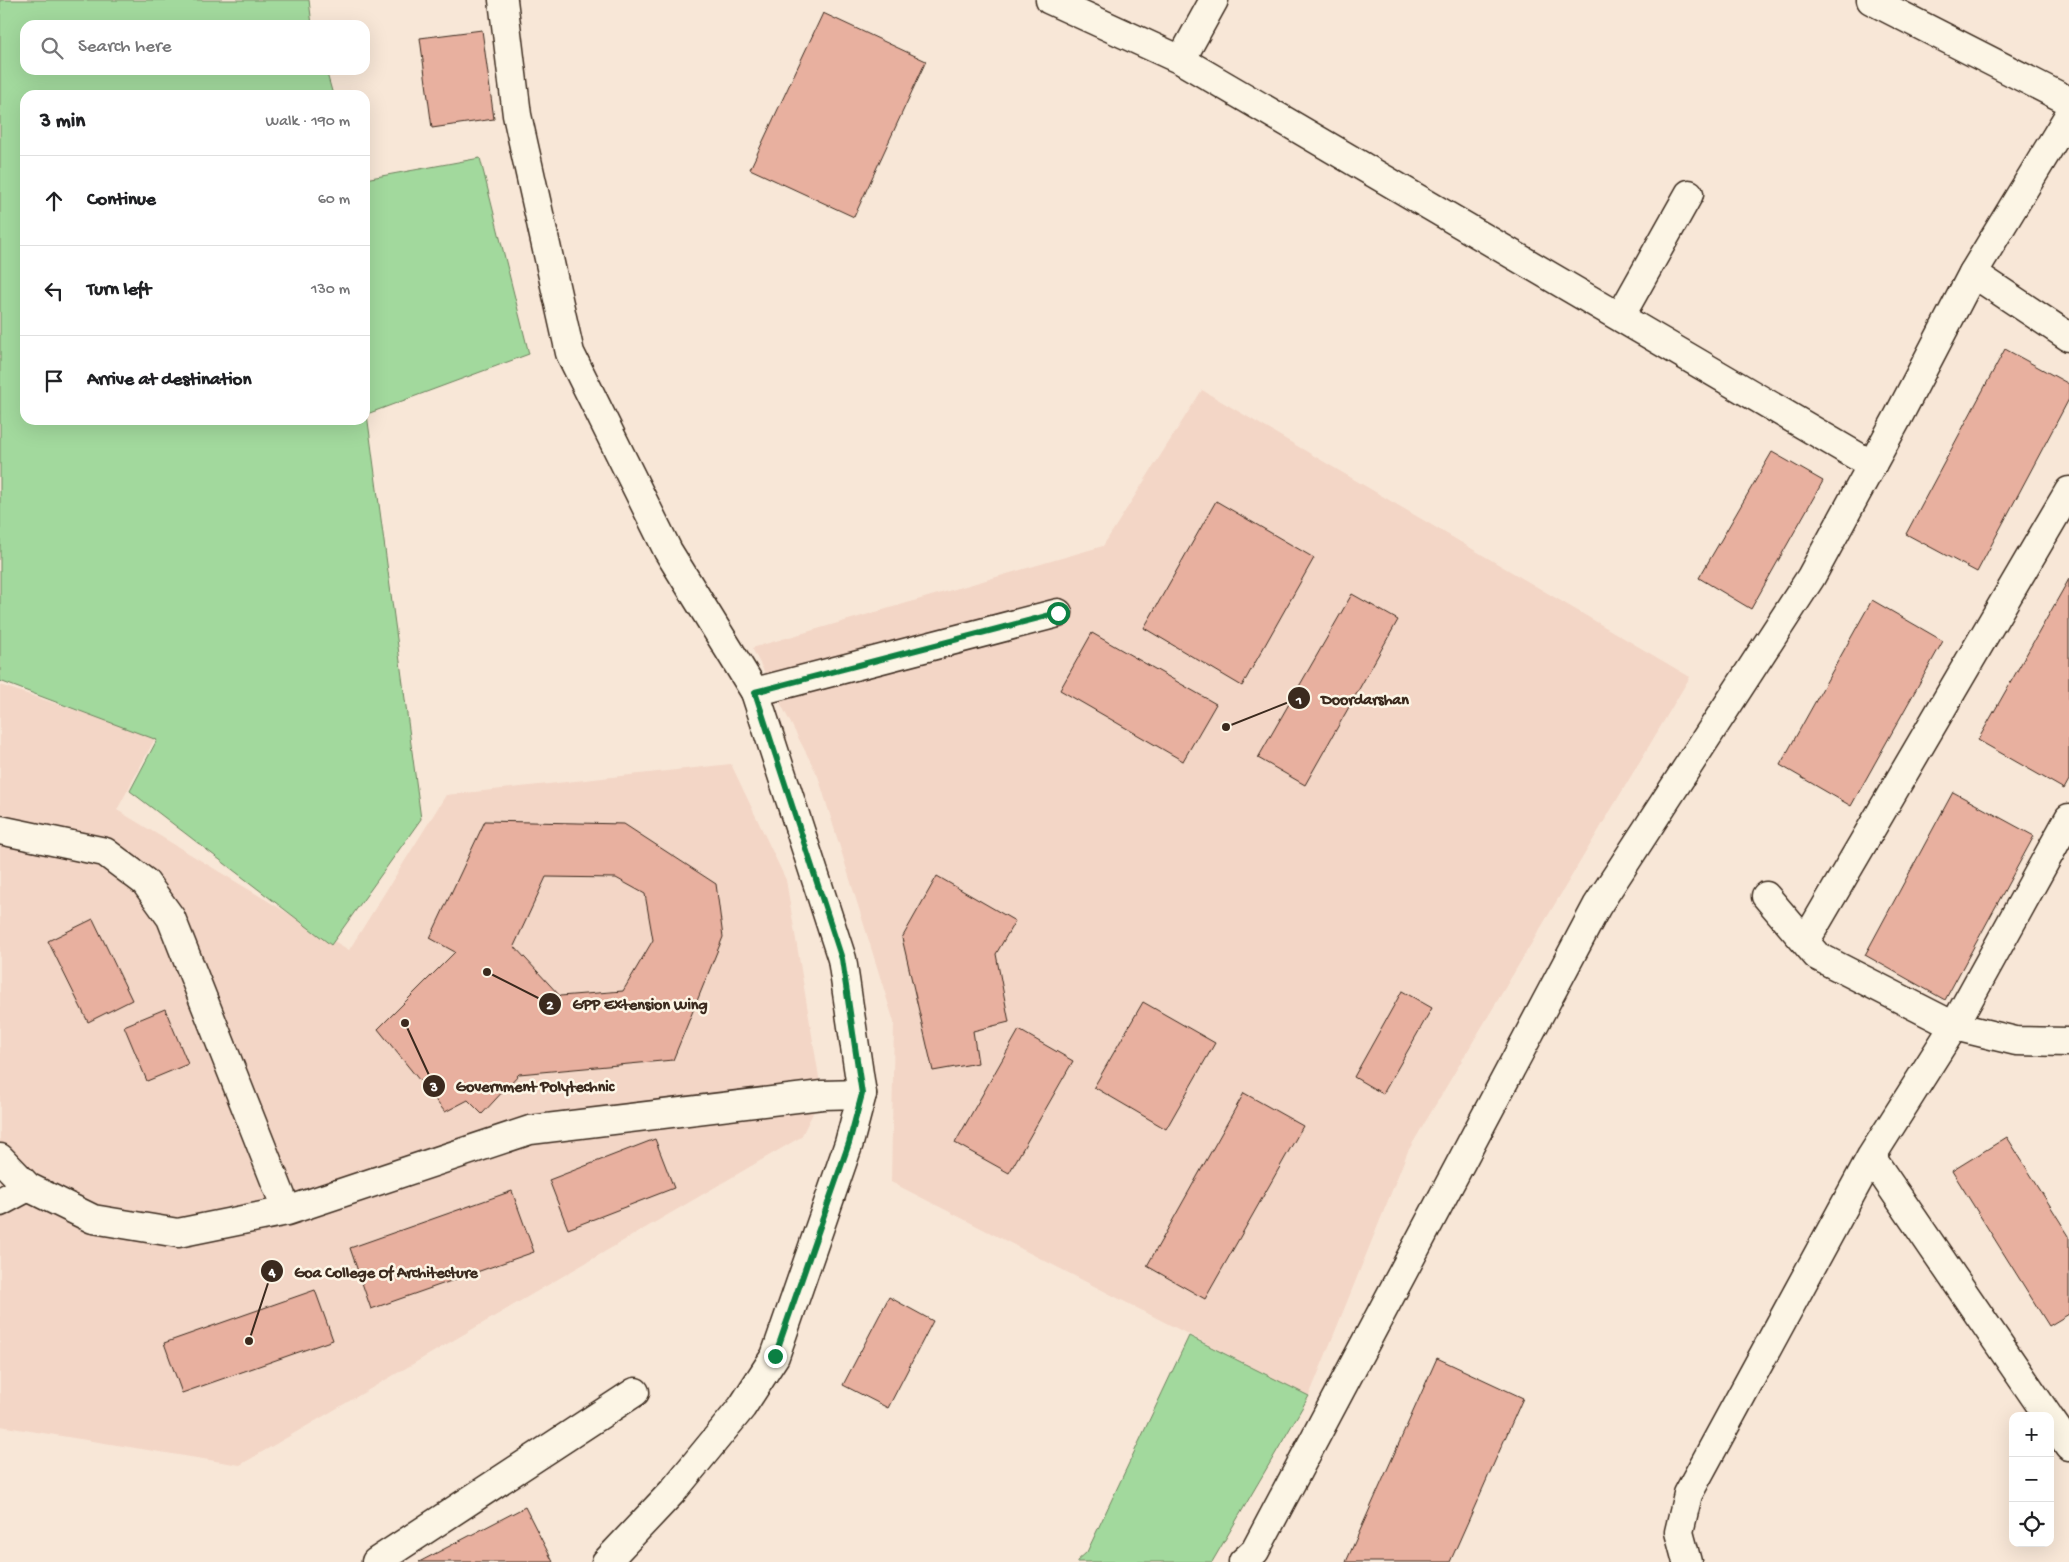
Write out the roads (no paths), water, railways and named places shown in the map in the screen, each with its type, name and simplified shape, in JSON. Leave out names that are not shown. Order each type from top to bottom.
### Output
[{"type":"main road","points":[[502,0],[517,115],[570,354],[668,551],[755,692],[842,959],[862,1094],[849,1143],[775,1356],[742,1407],[674,1491],[606,1562]]},
{"type":"main road","points":[[1050,0],[1181,60],[1872,465]]},
{"type":"main road","points":[[1181,60],[1214,0]]},
{"type":"main road","points":[[1871,0],[2069,101]]},
{"type":"main road","points":[[1243,1562],[1255,1551],[1597,906],[1811,576],[1973,273],[2069,115]]},
{"type":"main road","points":[[1620,317],[1690,194]]},
{"type":"main road","points":[[1973,273],[2069,337]]},
{"type":"main road","points":[[1805,942],[2069,491]]},
{"type":"main road","points":[[755,692],[1058,613]]},
{"type":"main road","points":[[1687,1562],[1679,1532],[1688,1494],[1872,1157],[1954,1026],[2069,818]]},
{"type":"main road","points":[[0,830],[106,852],[145,882],[171,918],[287,1212]]},
{"type":"main road","points":[[1766,896],[1817,956],[1954,1026],[2016,1041],[2069,1042]]},
{"type":"main road","points":[[0,1158],[28,1187],[93,1219],[178,1234],[287,1212],[530,1130],[822,1095],[862,1094]]},
{"type":"main road","points":[[1872,1157],[2046,1412]]},
{"type":"main road","points":[[0,1202],[28,1187]]},
{"type":"main road","points":[[376,1562],[635,1392]]},
{"type":"main road","points":[[2054,1424],[2069,1446]]},
{"type":"place","name":"Doordarshan","points":[[1226,727]]},
{"type":"place","name":"GPP Extension Wing","points":[[487,972]]},
{"type":"place","name":"Government Polytechnic","points":[[405,1023]]},
{"type":"place","name":"Goa College Of Architecture","points":[[249,1341]]}]
